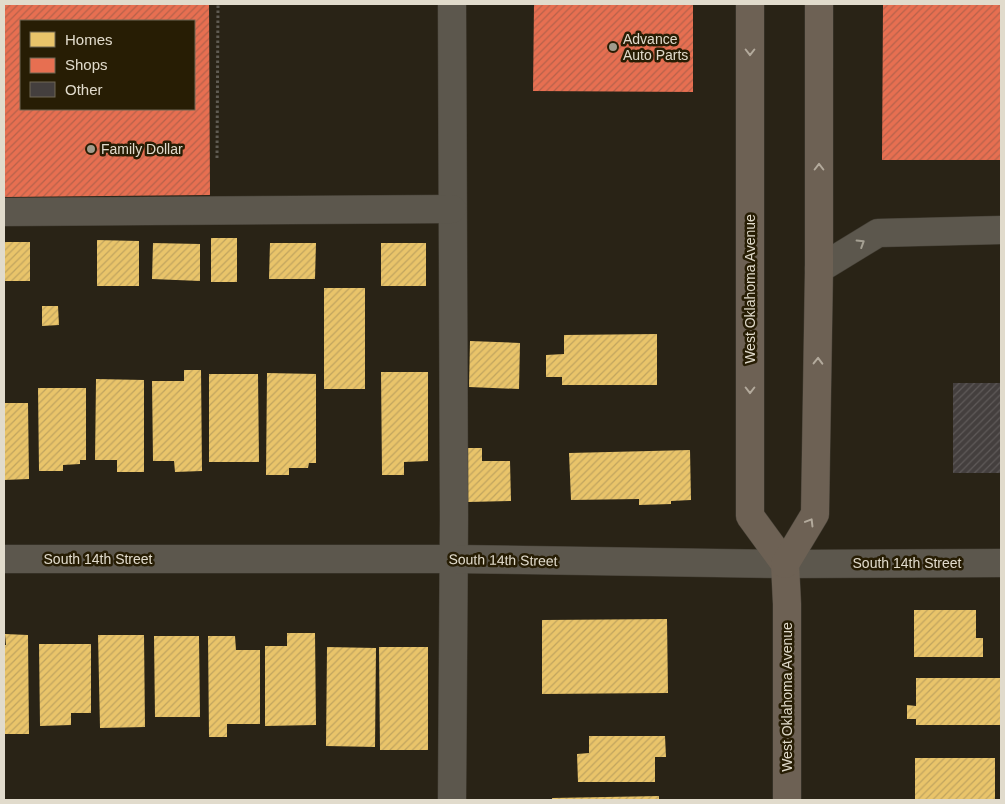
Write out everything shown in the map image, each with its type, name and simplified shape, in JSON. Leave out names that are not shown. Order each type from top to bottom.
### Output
[{"type":"main road","name":"West Oklahoma Avenue","points":[[750,4],[750,516],[785,564],[787,604],[787,800]]},
{"type":"main road","points":[[785,564],[815,514],[819,269],[819,4]]},
{"type":"street","points":[[452,4],[454,559],[452,800]]},
{"type":"street","points":[[4,212],[452,210]]},
{"type":"street","points":[[819,269],[878,233],[1001,230]]},
{"type":"street","name":"South 14th Street","points":[[4,559],[454,559],[785,564],[1001,563]]},
{"type":"path","points":[[217,158],[218,4]]},
{"type":"building: Homes","points":[[211,238],[237,238],[237,282],[211,282]]},
{"type":"building: Homes","points":[[97,240],[139,241],[139,286],[97,286]]},
{"type":"building: Homes","points":[[4,242],[30,242],[30,281],[4,281]]},
{"type":"building: Homes","points":[[153,243],[200,244],[200,281],[152,279]]},
{"type":"building: Homes","points":[[270,243],[316,243],[315,279],[269,279]]},
{"type":"building: Homes","points":[[381,243],[426,243],[426,286],[381,286]]},
{"type":"building: Homes","points":[[324,288],[365,288],[365,389],[324,389]]},
{"type":"building: Homes","points":[[42,306],[58,306],[59,325],[42,326]]},
{"type":"building: Homes","points":[[657,334],[657,385],[562,385],[562,377],[546,377],[546,355],[564,354],[564,335]]},
{"type":"building: Homes","points":[[470,341],[520,343],[519,389],[469,387]]},
{"type":"building: Homes","points":[[184,370],[201,370],[202,471],[175,472],[174,461],[153,461],[152,381],[184,381]]},
{"type":"building: Homes","points":[[381,372],[428,372],[428,461],[404,462],[404,475],[382,475]]},
{"type":"building: Homes","points":[[267,373],[316,374],[316,463],[309,463],[308,468],[289,468],[289,475],[266,475]]},
{"type":"building: Homes","points":[[209,374],[258,374],[259,462],[209,462]]},
{"type":"building: Homes","points":[[96,379],[144,380],[144,472],[117,472],[117,460],[95,460]]},
{"type":"building: Homes","points":[[38,388],[86,388],[86,460],[80,460],[80,464],[63,465],[63,471],[39,471]]},
{"type":"building: Homes","points":[[4,403],[28,403],[29,479],[4,480]]},
{"type":"building: Homes","points":[[467,448],[482,448],[482,461],[510,461],[511,501],[468,502]]},
{"type":"building: Homes","points":[[690,450],[691,500],[671,501],[671,504],[639,505],[639,499],[571,500],[569,453]]},
{"type":"building: Homes","points":[[914,610],[976,610],[976,638],[983,638],[983,657],[914,657]]},
{"type":"building: Homes","points":[[667,619],[668,693],[542,694],[542,620]]},
{"type":"building: Homes","points":[[287,633],[315,633],[316,725],[265,726],[265,646],[287,646]]},
{"type":"building: Homes","points":[[5,634],[28,635],[29,734],[4,734]]},
{"type":"building: Homes","points":[[98,635],[144,635],[145,727],[100,728]]},
{"type":"building: Homes","points":[[154,636],[199,636],[200,717],[155,717]]},
{"type":"building: Homes","points":[[208,636],[235,636],[236,650],[260,650],[260,724],[227,724],[227,737],[209,737]]},
{"type":"building: Homes","points":[[39,644],[91,644],[91,713],[71,713],[71,725],[40,726]]},
{"type":"building: Homes","points":[[327,647],[376,648],[375,747],[326,746]]},
{"type":"building: Homes","points":[[379,647],[428,647],[428,750],[380,750]]},
{"type":"building: Homes","points":[[916,678],[1001,678],[1001,725],[916,725],[916,719],[907,719],[907,705],[916,706]]},
{"type":"building: Homes","points":[[589,736],[665,736],[666,757],[655,757],[655,782],[578,782],[577,754],[589,753]]},
{"type":"building: Homes","points":[[915,758],[995,758],[995,800],[915,800]]},
{"type":"building: Homes","points":[[659,796],[659,800],[552,800],[552,798]]},
{"type":"building: Shops","points":[[4,4],[209,4],[210,195],[4,197]]},
{"type":"building: Shops","name":"Advance Auto Parts","points":[[534,4],[693,4],[693,92],[533,91]]},
{"type":"building: Shops","points":[[883,4],[1001,4],[1001,160],[882,160]]},
{"type":"building: Other","points":[[953,383],[1001,383],[1001,473],[953,473]]},
{"type":"place","name":"Advance Auto Parts","points":[[613,47]]},
{"type":"place","name":"Family Dollar","points":[[91,149]]}]
